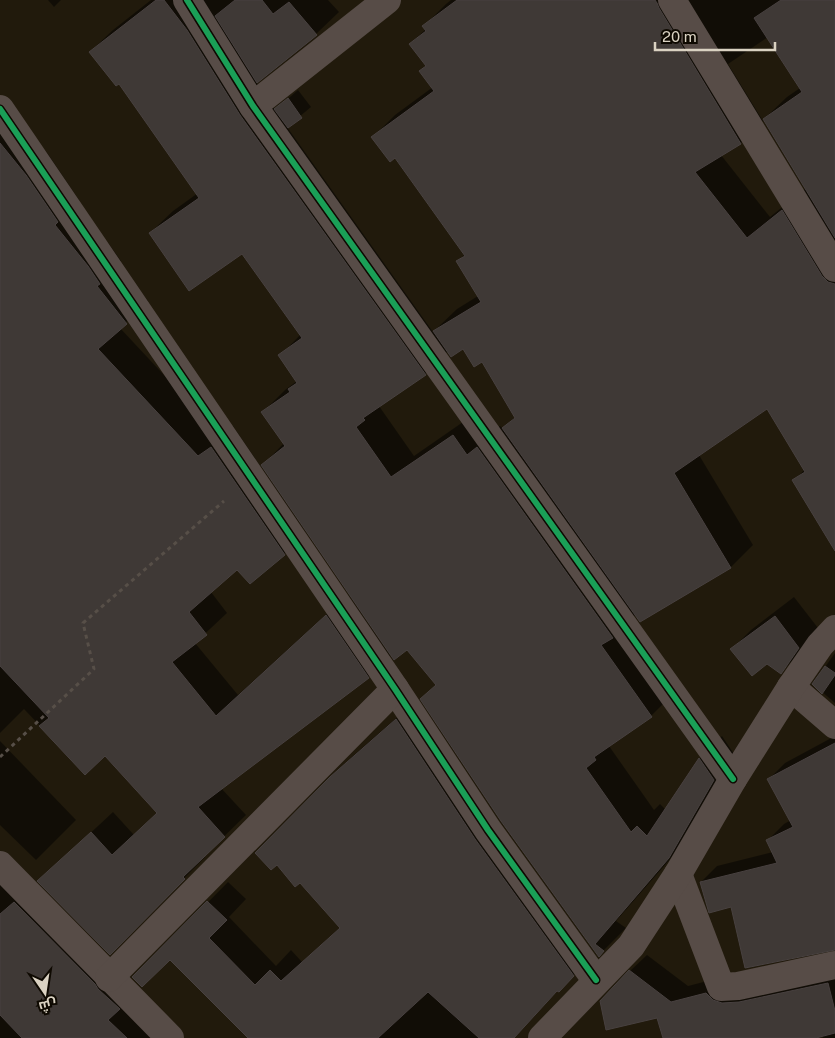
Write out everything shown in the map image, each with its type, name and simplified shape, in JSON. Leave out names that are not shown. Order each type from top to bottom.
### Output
[{"type":"street","points":[[187,0],[253,106],[733,779]]},
{"type":"street","points":[[253,106],[387,0]]},
{"type":"street","points":[[672,0],[835,268]]},
{"type":"street","points":[[0,109],[395,689],[488,830],[596,980]]},
{"type":"street","points":[[542,1038],[630,946],[678,874],[733,779],[791,687],[820,645],[835,629]]},
{"type":"street","points":[[791,687],[835,725]]},
{"type":"street","points":[[109,978],[395,689]]},
{"type":"street","points":[[0,865],[170,1038]]},
{"type":"street","points":[[678,874],[721,987],[738,986],[835,965]]},
{"type":"path","points":[[0,757],[94,669],[83,623],[251,478]]},
{"type":"building","points":[[156,0],[164,0],[187,30],[240,115],[426,375],[363,418],[365,420],[356,427],[391,477],[453,435],[467,455],[477,447],[613,638],[601,645],[652,717],[594,757],[596,760],[586,768],[631,832],[637,826],[647,836],[699,758],[714,780],[669,858],[595,944],[604,951],[599,957],[501,821],[420,699],[436,685],[407,650],[394,660],[261,465],[285,446],[261,412],[290,392],[288,389],[297,383],[278,355],[302,338],[242,254],[189,291],[149,233],[199,198],[119,84],[116,86],[89,52]]},
{"type":"building","points":[[235,0],[262,0],[273,14],[289,2],[317,35],[257,83],[215,16]]},
{"type":"building","points":[[457,0],[655,0],[741,144],[695,172],[747,238],[782,210],[822,276],[828,282],[835,284],[835,551],[792,480],[805,472],[767,409],[674,473],[731,568],[640,622],[502,428],[515,418],[482,362],[474,367],[463,349],[451,357],[433,331],[481,302],[456,261],[465,256],[395,158],[390,162],[371,137],[434,91],[419,71],[426,66],[409,44],[426,31],[422,26]]},
{"type":"building","points":[[781,0],[835,0],[835,238],[763,119],[802,92],[754,18]]},
{"type":"building","points":[[288,98],[302,118],[288,128],[274,109]]},
{"type":"building","points":[[0,143],[26,175],[58,222],[55,225],[88,266],[100,284],[97,286],[127,324],[98,349],[198,456],[211,447],[285,555],[250,584],[237,570],[189,612],[207,635],[172,662],[216,716],[326,615],[369,678],[198,807],[225,837],[183,877],[185,879],[110,955],[37,881],[91,832],[112,855],[157,813],[105,756],[85,775],[39,726],[49,718],[0,666]]},
{"type":"building","points":[[775,616],[799,648],[781,674],[767,664],[752,676],[730,649]]},
{"type":"building","points":[[825,666],[835,675],[822,694],[812,684]]},
{"type":"building","points":[[396,719],[475,839],[574,976],[559,992],[557,991],[514,1038],[479,1038],[428,992],[378,1038],[248,1038],[170,960],[142,987],[132,977],[207,901],[227,920],[209,938],[255,985],[270,970],[281,981],[340,928],[300,883],[295,887],[277,865],[271,870],[255,853],[330,777]]},
{"type":"building","points":[[835,743],[835,950],[745,968],[731,907],[709,913],[700,882],[777,863],[766,840],[793,827],[767,779]]},
{"type":"building","points":[[14,902],[98,989],[120,1009],[108,1020],[127,1038],[22,1038],[0,1015],[0,914]]},
{"type":"building","points":[[629,970],[671,1002],[706,993],[713,1000],[722,1003],[739,1002],[828,983],[835,1011],[835,1033],[816,1038],[663,1038],[657,1018],[606,1030],[600,1001]]},
{"type":"cycle path","points":[[187,0],[253,106],[733,779]]},
{"type":"cycle path","points":[[0,109],[395,689],[488,830],[596,980]]}]
